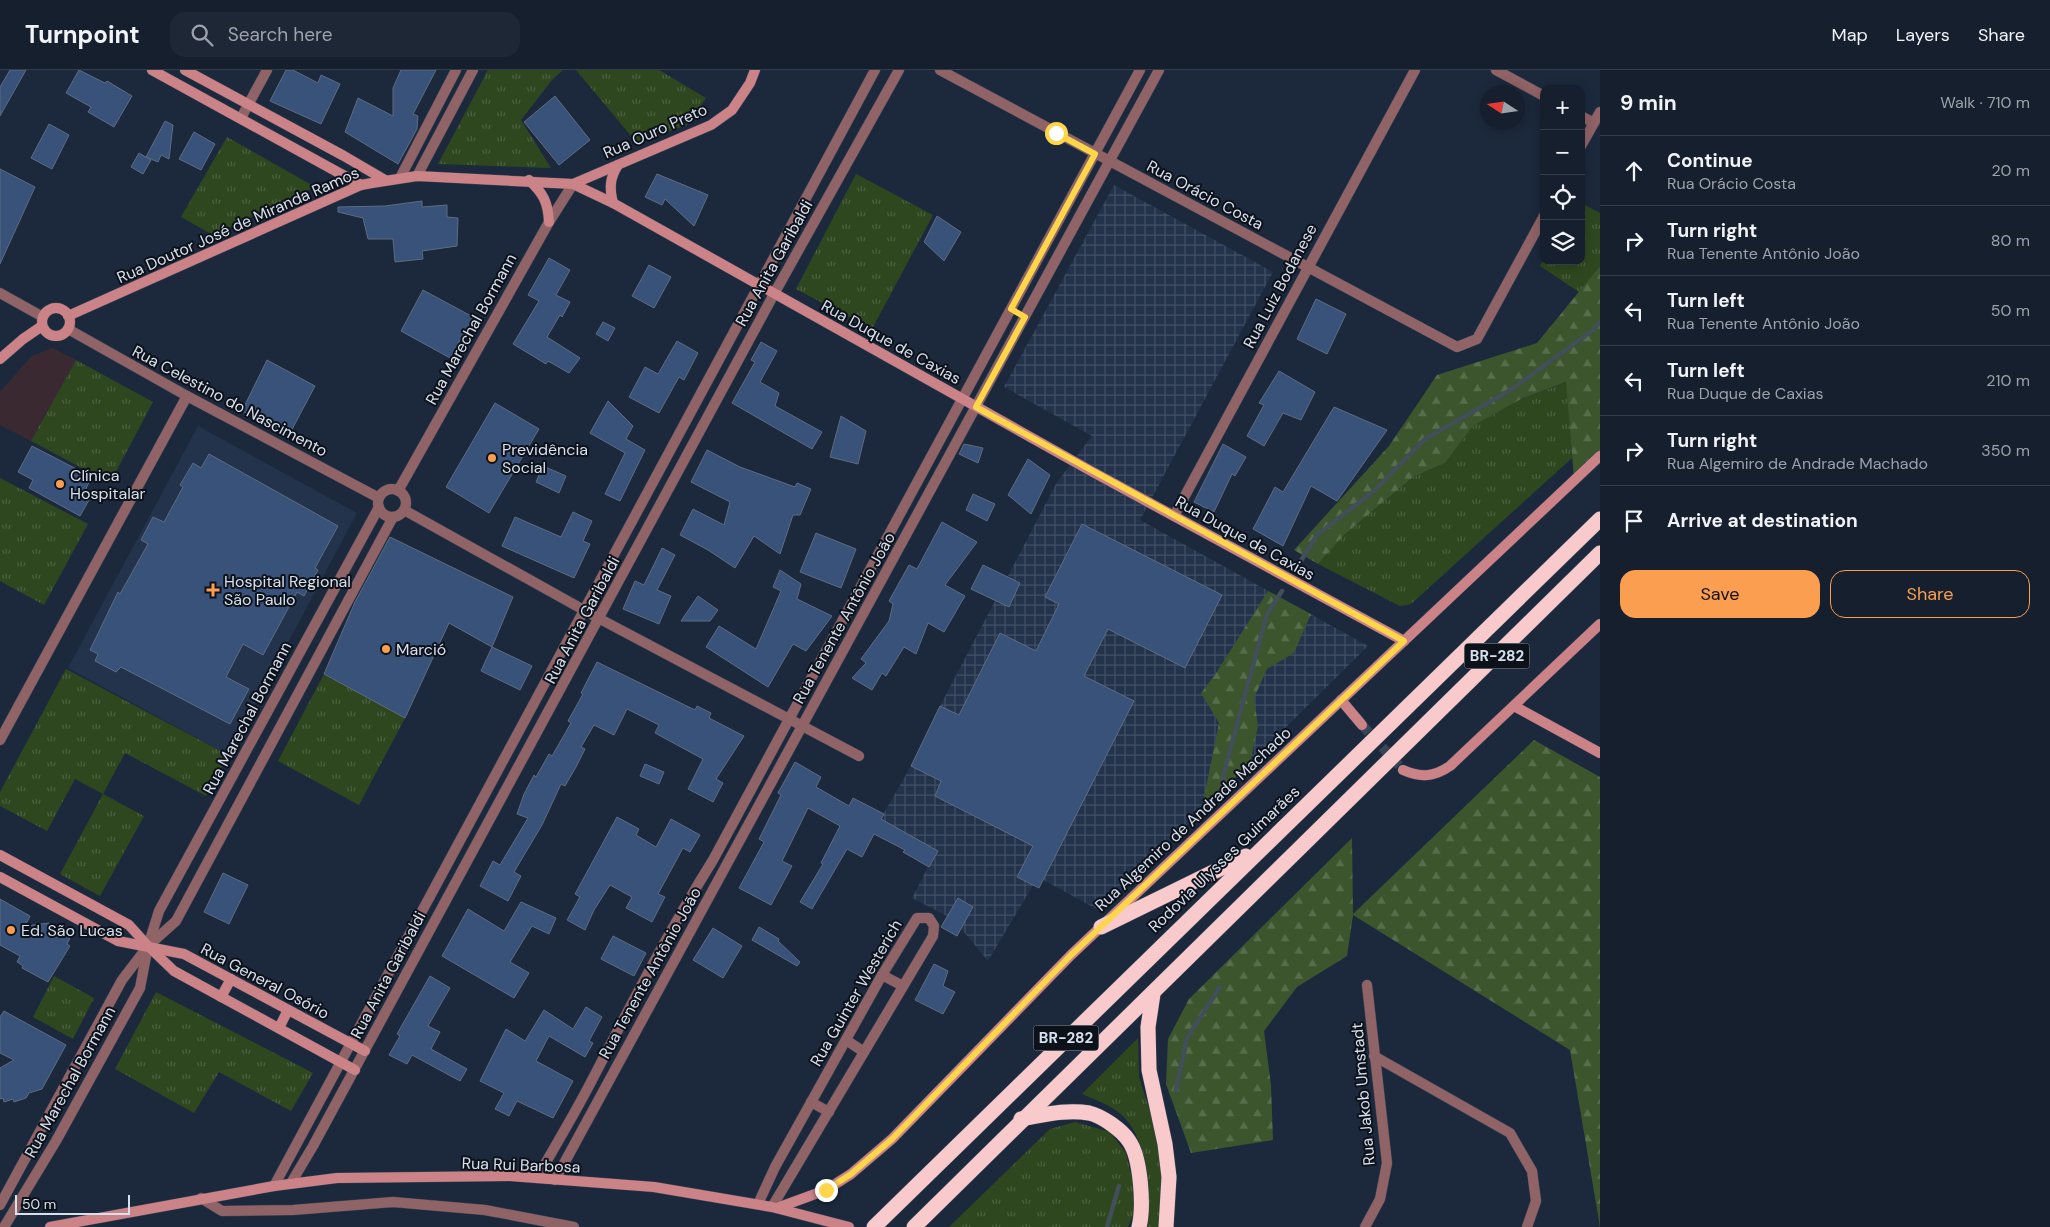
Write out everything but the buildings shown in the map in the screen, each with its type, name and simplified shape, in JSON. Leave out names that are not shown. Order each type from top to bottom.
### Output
[{"type":"highway","name":"Rodovia Ulysses Guimarães","points":[[874,1227],[1600,519]]},
{"type":"highway","name":"BR-282","points":[[914,1227],[1021,1119],[1152,994],[1600,553]]},
{"type":"highway","points":[[1101,927],[1259,850]]},
{"type":"highway","points":[[1152,994],[1148,1027],[1149,1070],[1170,1177],[1166,1227]]},
{"type":"highway","points":[[1021,1119],[1062,1111],[1091,1114],[1114,1126],[1130,1142],[1139,1172],[1141,1211],[1138,1227]]},
{"type":"street","points":[[152,70],[361,185]]},
{"type":"street","points":[[185,70],[385,180]]},
{"type":"street","points":[[241,118],[267,70]]},
{"type":"street","points":[[400,178],[456,70],[471,74],[417,176]]},
{"type":"street","name":"Rua Ouro Preto","points":[[573,184],[711,125],[732,110],[750,83],[755,70]]},
{"type":"street","name":"Rua Anita Garibaldi","points":[[274,1186],[342,1063],[402,947],[434,891],[875,70]]},
{"type":"street","name":"Rua Anita Garibaldi","points":[[290,1183],[365,1051],[416,953],[600,619],[774,294],[898,70]]},
{"type":"street","name":"Rua Orácio Costa","points":[[940,70],[1457,347],[1477,339],[1542,220]]},
{"type":"street","points":[[1140,70],[1157,74]]},
{"type":"street","name":"Rua Tenente Antônio João","points":[[537,1178],[684,906],[713,860],[789,721],[1140,70]]},
{"type":"street","name":"Rua Luiz Bodanese","points":[[1174,516],[1415,70]]},
{"type":"street","points":[[1496,70],[1540,94]]},
{"type":"street","name":"Rua Tenente Antônio João","points":[[555,1180],[1157,74]]},
{"type":"street","points":[[1585,139],[1600,112]]},
{"type":"street","points":[[1585,118],[1594,123]]},
{"type":"street","points":[[841,134],[858,142]]},
{"type":"street","points":[[613,203],[610,189],[611,177],[618,164]]},
{"type":"street","name":"Rua Doutor José de Miranda Ramos","points":[[68,316],[361,185],[417,176],[529,180],[573,184]]},
{"type":"street","points":[[529,180],[541,192],[548,206],[549,222]]},
{"type":"street","name":"Rua Duque de Caxias","points":[[573,184],[613,203],[976,407],[1404,641]]},
{"type":"street","name":"Rua Marechal Bormann","points":[[398,491],[549,222],[573,184]]},
{"type":"street","points":[[808,196],[823,206]]},
{"type":"street","points":[[1049,239],[1064,246]]},
{"type":"street","points":[[0,293],[43,321],[52,335],[61,335],[68,329],[68,316],[57,308],[49,310],[43,321],[0,359]]},
{"type":"street","points":[[1011,309],[1025,317]]},
{"type":"street","name":"Rua Celestino do Nascimento","points":[[68,329],[379,502]]},
{"type":"street","points":[[0,740],[187,396]]},
{"type":"street","points":[[698,400],[713,407]]},
{"type":"street","name":"Rua Algemiro de Andrade Machado","points":[[775,1208],[826,1190],[851,1174],[885,1145],[1101,927],[1600,456]]},
{"type":"street","points":[[663,465],[678,474]]},
{"type":"street","points":[[916,487],[928,494]]},
{"type":"street","points":[[390,489],[398,491],[406,501],[404,510],[393,517],[384,514],[379,502],[390,489]]},
{"type":"street","name":"Rua Marechal Bormann","points":[[4,1227],[56,1141],[140,988],[148,946],[159,911],[341,577],[379,502]]},
{"type":"street","points":[[404,510],[584,611],[789,721],[859,756]]},
{"type":"street","name":"Rua Marechal Bormann","points":[[0,1205],[122,980],[148,946],[176,921],[393,517]]},
{"type":"street","points":[[630,526],[645,535]]},
{"type":"street","points":[[880,552],[893,559]]},
{"type":"street","points":[[341,577],[356,585]]},
{"type":"street","points":[[842,623],[854,629]]},
{"type":"street","points":[[1403,770],[1414,775],[1424,776],[1439,773],[1450,766],[1600,624]]},
{"type":"street","points":[[283,683],[299,691]]},
{"type":"street","points":[[536,700],[551,708]]},
{"type":"street","points":[[1341,700],[1362,725]]},
{"type":"street","points":[[1514,706],[1597,748]]},
{"type":"street","points":[[504,761],[518,769]]},
{"type":"street","points":[[228,785],[244,794]]},
{"type":"street","points":[[467,829],[482,836]]},
{"type":"street","points":[[191,853],[207,862]]},
{"type":"street","name":"Rua General Osório","points":[[0,854],[129,925],[174,971],[354,1070]]},
{"type":"street","points":[[713,860],[725,866]]},
{"type":"street","points":[[12,883],[21,866]]},
{"type":"street","name":"Rua General Osório","points":[[0,877],[118,941],[184,954],[365,1051]]},
{"type":"street","points":[[434,891],[448,898]]},
{"type":"street","points":[[67,913],[75,896]]},
{"type":"street","points":[[684,906],[700,913]]},
{"type":"street","name":"Rua Guinter Westerich","points":[[758,1204],[775,1167],[882,975],[917,918],[929,918],[934,926],[933,936],[829,1112],[775,1208]]},
{"type":"street","points":[[402,947],[416,953]]},
{"type":"street","points":[[655,959],[670,967]]},
{"type":"street","points":[[882,975],[903,986]]},
{"type":"street","points":[[221,997],[231,979]]},
{"type":"street","name":"Rua Jakob Umstadt","points":[[1365,1227],[1380,1199],[1387,1163],[1367,984]]},
{"type":"street","points":[[279,1028],[288,1010]]},
{"type":"street","points":[[622,1020],[637,1028]]},
{"type":"street","points":[[96,1028],[112,1037]]},
{"type":"street","points":[[846,1040],[864,1052]]},
{"type":"street","points":[[1374,1056],[1510,1133],[1532,1172],[1536,1201],[1527,1227]]},
{"type":"street","points":[[69,1078],[85,1087]]},
{"type":"street","points":[[590,1083],[603,1090]]},
{"type":"street","points":[[811,1102],[829,1112]]},
{"type":"street","points":[[40,1131],[56,1141]]},
{"type":"street","name":"Rua Rui Barbosa","points":[[50,1227],[290,1183],[337,1178],[510,1176],[654,1187],[758,1204],[838,1222],[849,1227]]},
{"type":"street","points":[[201,1198],[222,1212],[284,1211],[393,1202],[485,1210],[574,1227]]},
{"type":"shaded area","points":[[1114,185],[1273,272],[1140,520],[1368,646],[1100,911],[1038,877],[988,961],[953,919],[912,898],[931,861],[877,825],[911,766],[940,706],[1057,482],[1092,436],[1004,387]]},
{"type":"shaded area","points":[[52,348],[76,360],[31,441],[0,425],[0,392],[32,356]]},
{"type":"shaded area","name":"Hospital Regional São Paulo","points":[[198,426],[357,513],[228,755],[68,668]]},
{"type":"green space","points":[[488,70],[563,70],[552,80],[521,120],[551,168],[438,164]]},
{"type":"green space","points":[[576,70],[659,70],[706,98],[687,125],[637,143]]},
{"type":"green space","points":[[227,137],[315,187],[213,235],[181,217]]},
{"type":"green space","points":[[856,174],[933,215],[872,329],[796,289]]},
{"type":"green space","points":[[1585,205],[1600,213],[1600,266],[1579,292],[1540,266],[1585,265]]},
{"type":"green space","points":[[1600,266],[1600,453],[1574,478],[1566,382],[1523,398],[1473,426],[1445,463],[1413,477],[1344,535],[1318,564],[1294,550],[1389,446],[1437,375],[1537,343]]},
{"type":"green space","points":[[76,360],[153,402],[110,483],[31,441]]},
{"type":"green space","points":[[1567,382],[1572,458],[1411,604],[1400,606],[1318,564],[1344,535],[1413,477],[1445,463],[1473,426],[1523,398]]},
{"type":"green space","points":[[0,478],[88,524],[44,605],[0,581]]},
{"type":"green space","points":[[1268,591],[1311,614],[1294,653],[1267,669],[1254,698],[1258,726],[1250,763],[1201,812],[1219,723],[1201,693],[1215,675]]},
{"type":"green space","points":[[66,669],[228,755],[206,796],[125,753],[103,794],[75,779],[47,831],[0,806],[0,792]]},
{"type":"green space","points":[[324,674],[405,718],[359,805],[278,761]]},
{"type":"green space","points":[[1534,740],[1600,777],[1600,1227],[1570,1050],[1353,915],[1347,956],[1297,987],[1264,1031],[1271,1085],[1273,1140],[1191,1153],[1166,1084],[1168,1039],[1189,999],[1352,838],[1353,914]]},
{"type":"green space","points":[[103,794],[144,816],[100,896],[60,874]]},
{"type":"green space","points":[[54,976],[94,998],[73,1039],[33,1017]]},
{"type":"green space","points":[[156,992],[313,1073],[291,1111],[219,1072],[194,1113],[115,1069]]},
{"type":"green space","points":[[1138,1038],[1139,1077],[1163,1152],[1163,1227],[1144,1227],[1144,1164],[1136,1134],[1117,1111],[1104,1103],[1082,1094]]},
{"type":"green space","points":[[1075,1122],[1110,1132],[1126,1153],[1133,1183],[1134,1213],[1128,1227],[949,1227],[1050,1129]]},
{"type":"waterway","points":[[1297,567],[1317,535],[1374,491],[1425,439],[1512,389],[1593,330],[1600,322]]},
{"type":"waterway","points":[[1223,793],[1223,776],[1267,614],[1282,591]]},
{"type":"waterway","points":[[1176,1090],[1187,1038],[1220,987]]},
{"type":"waterway","points":[[1107,1227],[1119,1186]]},
{"type":"tunnel","points":[[1362,725],[1403,770]]},
{"type":"place","name":"Previdência Social","points":[[492,458]]},
{"type":"place","name":"Clínica Hospitalar","points":[[60,484]]},
{"type":"place","name":"Hospital Regional São Paulo","points":[[213,590]]},
{"type":"place","name":"Marció","points":[[386,649]]},
{"type":"place","name":"Ed. São Lucas","points":[[11,930]]},
{"type":"route","points":[[826,1190],[851,1174],[892,1139],[1071,955],[1404,641],[976,407],[1025,317],[1011,309],[1095,154],[1056,133]]}]
